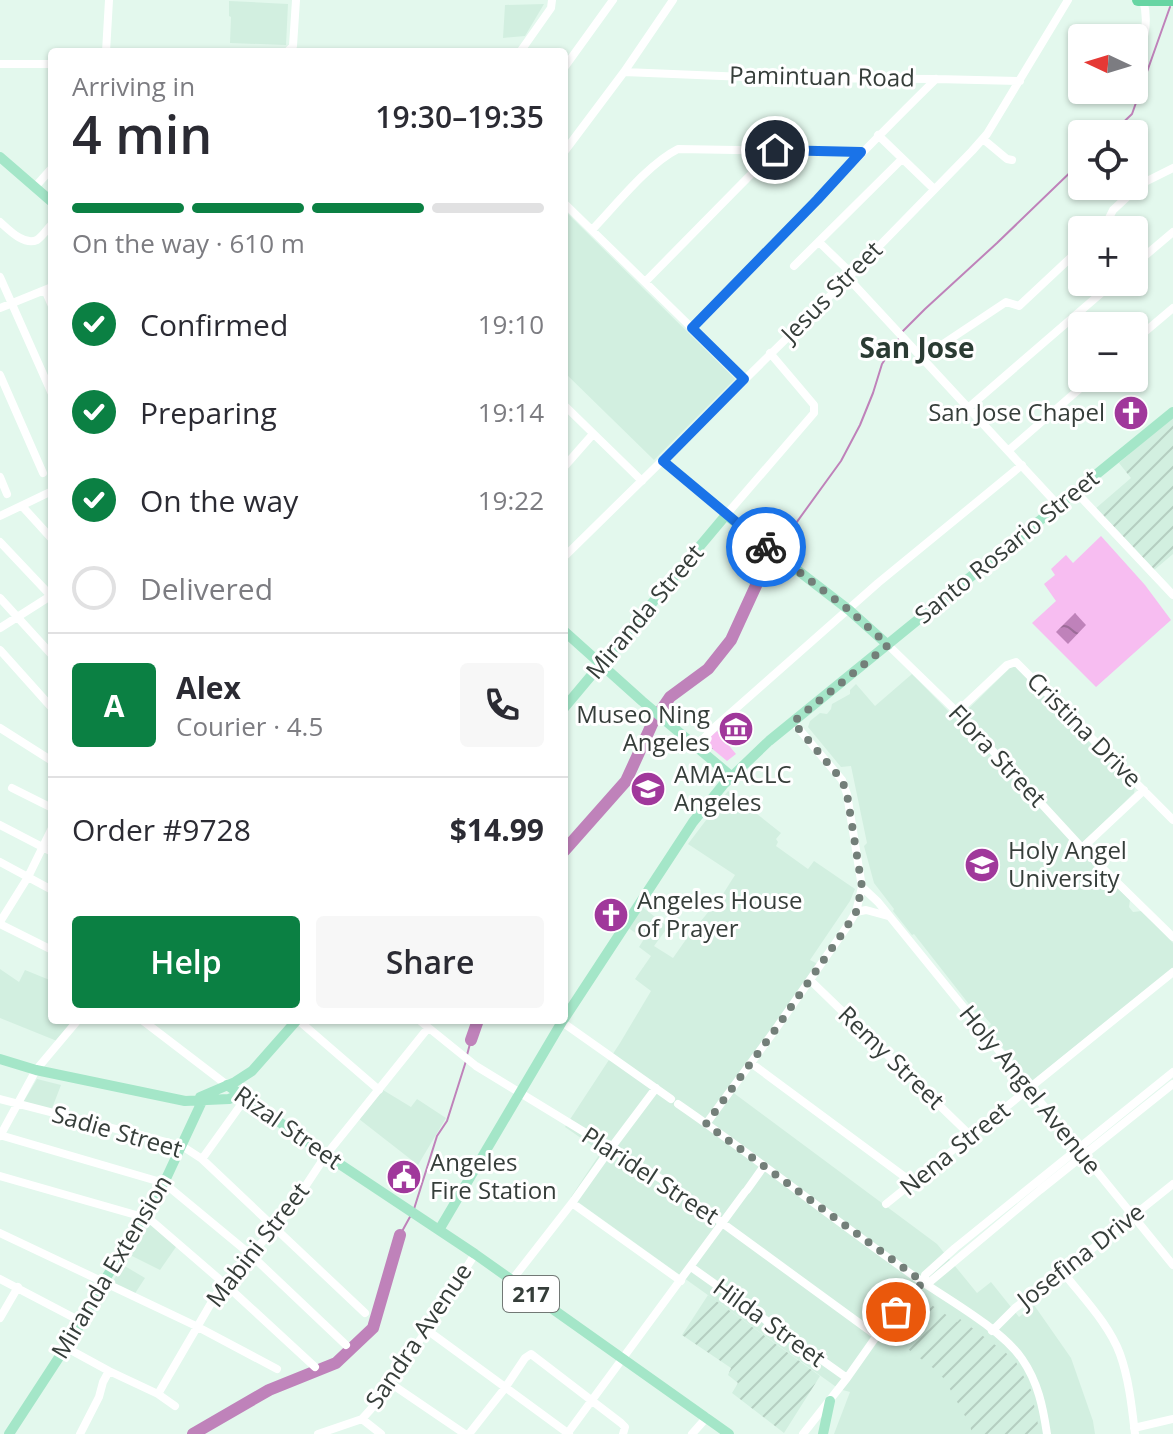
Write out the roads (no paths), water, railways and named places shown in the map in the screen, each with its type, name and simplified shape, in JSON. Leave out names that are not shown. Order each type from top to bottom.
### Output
[{"type":"highway","points":[[1143,0],[1173,0]]},
{"type":"main road","points":[[0,157],[48,198]]},
{"type":"main road","name":"Santo Rosario Street","points":[[568,1012],[684,834],[731,776],[769,741],[1173,412]]},
{"type":"main road","points":[[726,515],[849,610],[888,645]]},
{"type":"main road","name":"Miranda Street","points":[[568,703],[726,515]]},
{"type":"main road","points":[[568,635],[731,776]]},
{"type":"main road","points":[[0,1059],[36,1070],[190,1102],[204,1098],[252,1071],[294,1024]]},
{"type":"main road","points":[[439,1230],[561,1024]]},
{"type":"main road","points":[[204,1098],[242,1097],[252,1071]]},
{"type":"main road","name":"Rizal Street","points":[[227,1085],[439,1230]]},
{"type":"main road","name":"Miranda Extension","points":[[9,1434],[82,1322],[164,1183],[204,1098]]},
{"type":"main road","name":"217","points":[[439,1230],[729,1434]]},
{"type":"main road","points":[[823,1434],[830,1401]]},
{"type":"street","points":[[106,48],[109,0]]},
{"type":"street","points":[[291,48],[296,0]]},
{"type":"street","points":[[523,48],[551,8],[552,0]]},
{"type":"street","points":[[568,62],[613,0]]},
{"type":"street","points":[[568,147],[673,0]]},
{"type":"street","name":"Jesus Street","points":[[568,553],[850,276],[983,139],[1068,0]]},
{"type":"street","points":[[1143,0],[1145,24]]},
{"type":"street","points":[[0,64],[48,64]]},
{"type":"street","name":"Pamintuan Road","points":[[624,72],[771,78],[1020,81]]},
{"type":"street","points":[[692,328],[861,152],[936,79]]},
{"type":"street","points":[[878,135],[934,189]]},
{"type":"street","points":[[983,139],[1012,160]]},
{"type":"street","points":[[592,230],[650,170],[678,149],[861,152]]},
{"type":"street","points":[[645,282],[775,150]]},
{"type":"street","points":[[794,266],[902,159]]},
{"type":"street","points":[[1109,216],[1141,184],[1173,168]]},
{"type":"street","points":[[35,187],[48,172]]},
{"type":"street","points":[[568,207],[744,379]]},
{"type":"street","points":[[0,222],[28,241],[37,240],[48,228]]},
{"type":"street","points":[[1148,252],[1173,232]]},
{"type":"street","points":[[819,242],[889,324],[1058,505]]},
{"type":"street","points":[[922,358],[1006,302],[1019,306],[1068,260]]},
{"type":"street","points":[[0,277],[48,385]]},
{"type":"street","points":[[0,308],[48,288]]},
{"type":"street","points":[[968,408],[1098,296]]},
{"type":"street","points":[[1148,329],[1173,308]]},
{"type":"street","points":[[663,461],[726,515],[814,413],[815,408],[770,353]]},
{"type":"street","points":[[0,375],[43,473]]},
{"type":"street","points":[[1009,450],[1076,392]]},
{"type":"street","points":[[568,409],[642,481]]},
{"type":"street","points":[[568,462],[593,434]]},
{"type":"street","points":[[696,746],[878,583],[1022,465]]},
{"type":"street","points":[[0,477],[7,494]]},
{"type":"street","points":[[1075,491],[1173,595]]},
{"type":"street","points":[[0,516],[48,493]]},
{"type":"street","points":[[22,506],[48,535]]},
{"type":"street","points":[[0,542],[48,592]]},
{"type":"street","points":[[0,598],[48,650]]},
{"type":"street","points":[[0,628],[48,599]]},
{"type":"street","name":"Flora Street","points":[[888,645],[957,712],[1082,848],[1173,937]]},
{"type":"street","points":[[0,650],[48,704]]},
{"type":"street","name":"Cristina Drive","points":[[957,712],[1007,665],[1016,662],[1173,820]]},
{"type":"street","points":[[706,1124],[846,928],[856,912],[862,887],[842,780],[793,722]]},
{"type":"street","points":[[0,728],[48,758]]},
{"type":"street","points":[[12,788],[48,806]]},
{"type":"street","points":[[1082,848],[1144,790]]},
{"type":"street","points":[[0,825],[47,850],[0,923],[48,948]]},
{"type":"street","points":[[0,862],[48,888]]},
{"type":"street","name":"Holy Angel Avenue","points":[[862,887],[878,902],[1173,1265]]},
{"type":"street","points":[[856,912],[866,910],[888,916]]},
{"type":"street","name":"Nena Street","points":[[886,1204],[1173,972]]},
{"type":"street","name":"Remy Street","points":[[810,980],[972,1137]]},
{"type":"street","points":[[75,1024],[36,1070],[0,1135],[164,1183],[251,1255],[346,1345]]},
{"type":"street","name":"Rizal Street","points":[[147,1024],[227,1085]]},
{"type":"street","points":[[154,1029],[158,1024]]},
{"type":"street","points":[[303,1024],[379,1090]]},
{"type":"street","name":"Plaridel Street","points":[[424,1024],[476,1066],[666,1182],[877,1336]]},
{"type":"street","points":[[568,1024],[992,1331],[1021,1358],[1033,1378],[1040,1393],[1047,1434]]},
{"type":"street","name":"Mabini Street","points":[[158,1394],[217,1293],[294,1205],[326,1155],[428,1028]]},
{"type":"street","points":[[751,1063],[913,1183]]},
{"type":"street","points":[[803,1434],[906,1299],[923,1282],[931,1281],[1000,1217],[1166,1085],[1173,1072]]},
{"type":"street","points":[[512,1280],[656,1088]]},
{"type":"street","points":[[202,1159],[242,1097]]},
{"type":"street","name":"Sadie Street","points":[[0,1099],[182,1146],[202,1159],[365,1313]]},
{"type":"street","points":[[427,1330],[568,1434],[764,1166]]},
{"type":"street","points":[[0,1176],[153,1222],[315,1367]]},
{"type":"street","name":"Josefina Drive","points":[[992,1331],[1015,1308],[1173,1184]]},
{"type":"street","name":"Hilda Street","points":[[572,1203],[681,1281]]},
{"type":"street","points":[[0,1233],[196,1326],[277,1369]]},
{"type":"street","name":"Sandra Avenue","points":[[318,1434],[362,1419],[427,1330],[475,1254]]},
{"type":"street","name":"Hilda Street","points":[[691,1267],[847,1378]]},
{"type":"street","points":[[1063,1272],[1100,1319],[1118,1350],[1128,1386],[1134,1431],[1173,1419]]},
{"type":"street","points":[[0,1279],[82,1322]]},
{"type":"street","points":[[0,1318],[18,1287]]},
{"type":"street","points":[[65,1347],[158,1394],[175,1406]]},
{"type":"street","points":[[390,1383],[467,1434],[529,1354],[621,1423],[625,1427],[623,1434]]},
{"type":"street","points":[[80,1434],[109,1371]]},
{"type":"street","points":[[692,1434],[707,1417]]},
{"type":"street","points":[[362,1419],[381,1434]]},
{"type":"water","points":[[1075,613],[1086,625],[1068,644],[1056,632]]},
{"type":"waterway","points":[[1126,120],[1132,114],[1170,7]]},
{"type":"waterway","points":[[903,331],[1068,175]]},
{"type":"waterway","points":[[778,548],[841,461],[860,425],[882,364],[900,337]]},
{"type":"waterway","points":[[764,568],[772,557]]},
{"type":"waterway","points":[[568,846],[626,781],[653,722],[670,697],[708,669],[731,640],[764,568]]},
{"type":"waterway","points":[[471,1040],[477,1024]]},
{"type":"waterway","points":[[467,1055],[471,1040]]},
{"type":"waterway","points":[[414,1209],[437,1136],[447,1121],[466,1061]]},
{"type":"waterway","points":[[400,1235],[411,1215]]},
{"type":"waterway","points":[[193,1434],[269,1390],[336,1363],[373,1328],[400,1235]]},
{"type":"place","name":"San Jose Chapel","points":[[1131,413]]},
{"type":"place","name":"Museo Ning Angeles","points":[[736,729]]},
{"type":"place","name":"AMA-ACLC Angeles","points":[[648,789]]},
{"type":"place","name":"Holy Angel University","points":[[982,865]]},
{"type":"place","name":"Angeles House of Prayer","points":[[611,915]]},
{"type":"place","name":"Angeles Fire Station","points":[[404,1177]]},
{"type":"district","name":"San Jose","points":[[917,348]]}]
